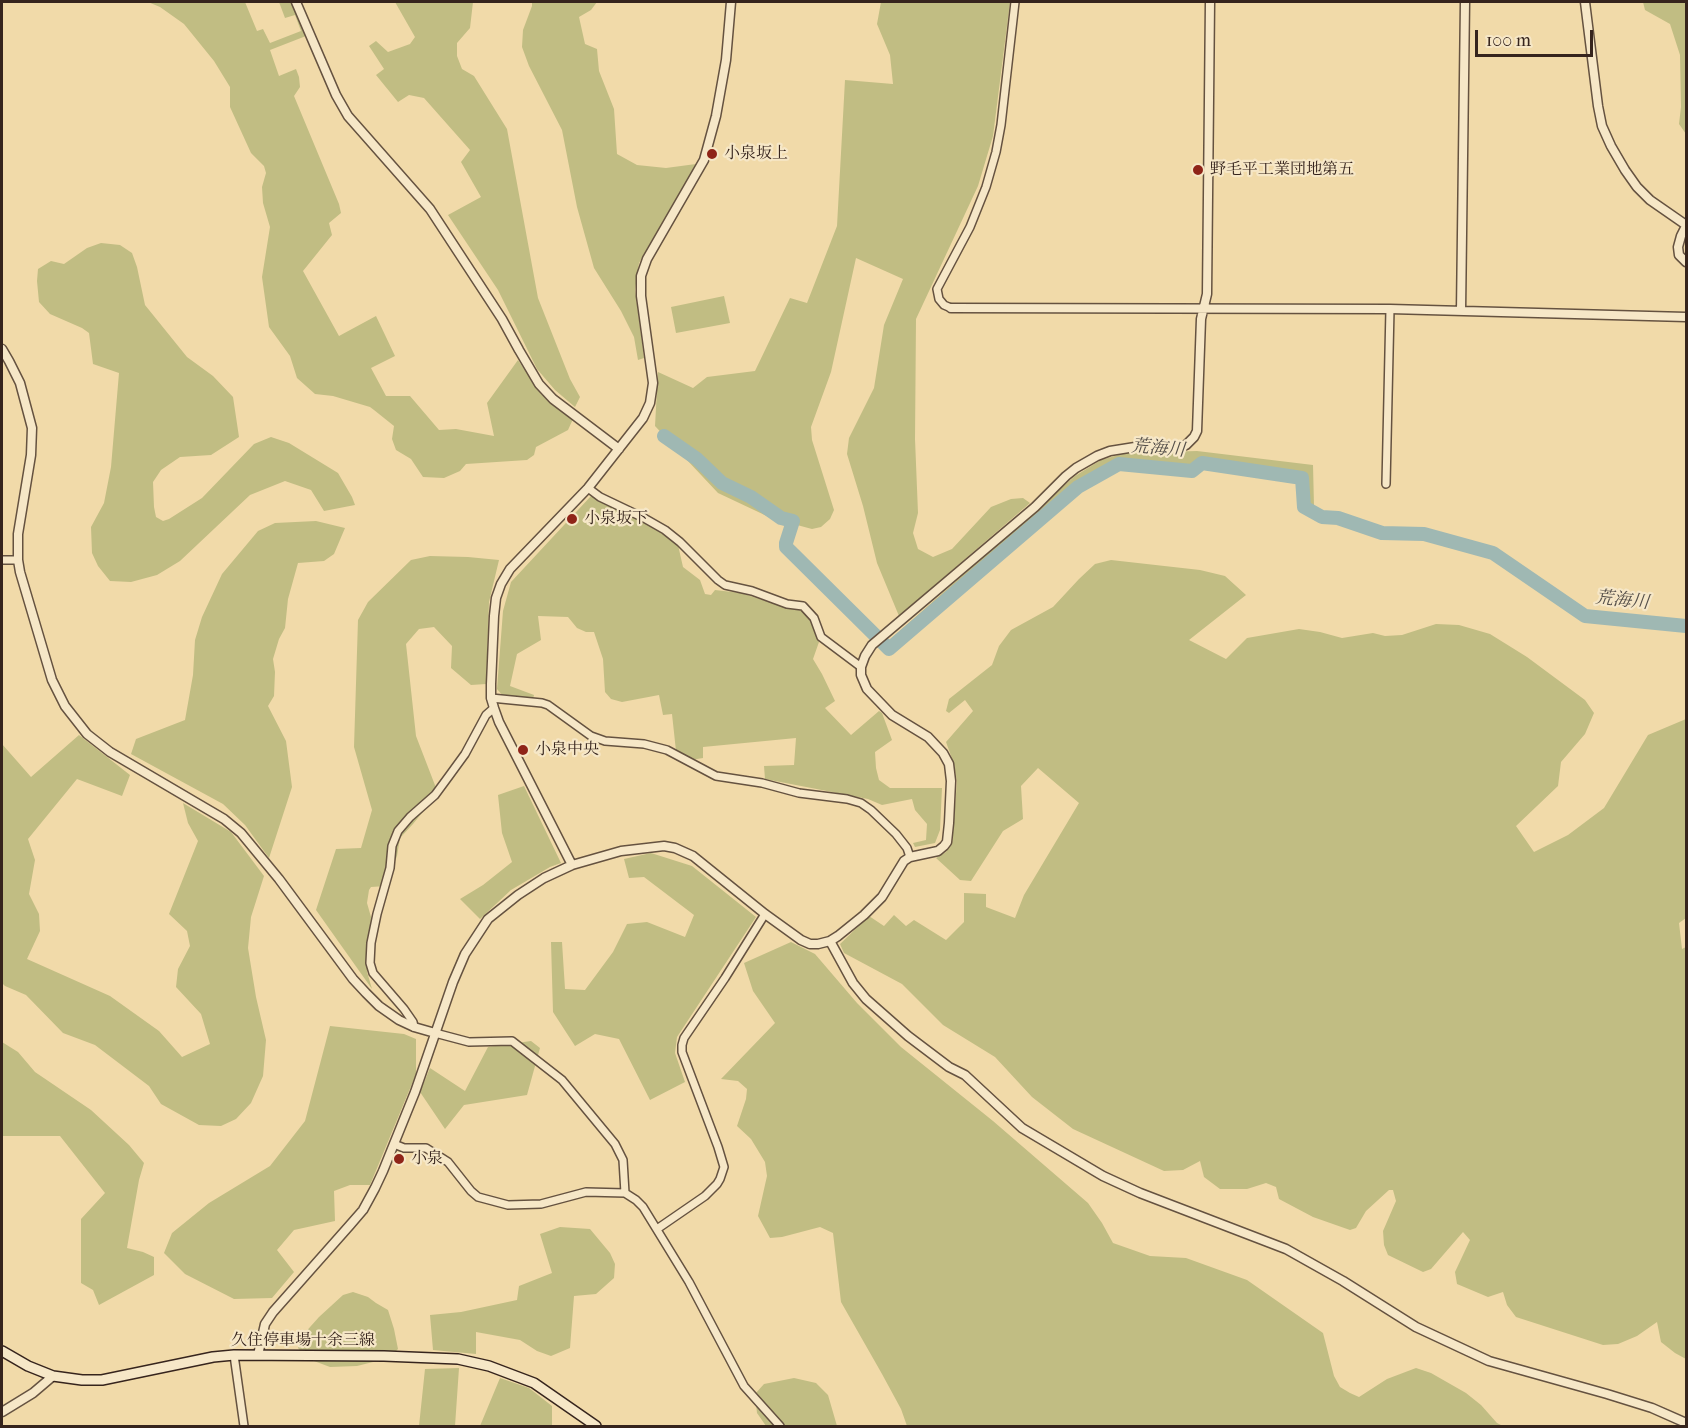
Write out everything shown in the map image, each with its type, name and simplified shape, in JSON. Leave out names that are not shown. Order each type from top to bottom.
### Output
[{"type":"main road","name":"久住停車場十余三線","points":[[2,1351],[52,1376],[82,1380],[102,1380],[234,1355],[458,1359],[489,1366],[534,1383],[596,1426]]},
{"type":"street","points":[[296,2],[336,95],[348,116],[430,208],[502,318],[539,384],[553,399],[619,449]]},
{"type":"street","points":[[572,865],[499,722],[491,698],[496,598],[510,569],[588,488],[643,418],[650,403],[653,383],[640,296],[641,276],[647,259],[704,160],[716,116],[727,54],[731,2]]},
{"type":"street","points":[[1015,2],[996,152],[986,187],[970,227],[937,289],[939,299],[944,305],[951,308],[1390,309],[1686,317]]},
{"type":"street","points":[[258,1355],[265,1324],[273,1312],[363,1210],[383,1171],[415,1092],[465,954],[488,919],[518,895],[572,865],[621,851],[664,846],[693,856],[765,914],[810,944],[830,941],[864,915],[882,897],[904,861],[910,857],[938,851],[947,842],[951,781],[949,764],[943,753],[928,736],[892,715],[867,689],[861,675],[861,667],[872,645],[1035,507],[1076,468],[1097,456],[1124,448],[1179,447],[1191,441],[1197,431],[1201,319],[1207,294],[1210,2]]},
{"type":"street","points":[[1461,311],[1465,2]]},
{"type":"street","points":[[1585,2],[1602,126],[1611,146],[1637,187],[1650,200],[1686,225],[1678,246],[1679,255],[1686,262]]},
{"type":"street","points":[[1386,484],[1390,309]]},
{"type":"street","points":[[2,350],[20,383],[32,428],[31,455],[18,534],[18,560],[52,680],[59,697],[79,725],[110,752],[224,819],[241,833],[279,879],[353,979],[388,1014],[414,1027],[469,1042],[512,1041],[562,1080],[615,1144],[623,1160],[625,1193]]},
{"type":"street","points":[[588,488],[600,497],[665,530],[725,585],[752,591],[787,604],[803,606],[814,618],[821,638],[861,667]]},
{"type":"street","points":[[2,560],[18,560]]},
{"type":"street","points":[[491,698],[548,705],[591,736],[605,741],[644,744],[667,750],[716,776],[861,803],[896,834],[907,848],[910,857]]},
{"type":"street","points":[[414,1027],[404,1009],[374,973],[370,963],[371,943],[390,868],[392,846],[398,831],[435,795],[465,754],[486,715],[494,708]]},
{"type":"street","points":[[657,1228],[705,1196],[720,1179],[724,1167],[682,1052],[682,1045],[684,1038],[765,914]]},
{"type":"street","points":[[830,941],[853,983],[866,999],[908,1036],[949,1067],[965,1075],[1022,1128],[1103,1176],[1140,1193],[1286,1249],[1416,1327],[1489,1361],[1652,1408],[1686,1423]]},
{"type":"street","points":[[394,1144],[404,1148],[426,1148],[448,1162],[478,1197],[507,1205],[541,1204],[586,1192],[625,1193],[644,1207],[689,1282],[744,1386],[780,1426]]},
{"type":"street","points":[[234,1355],[244,1426]]},
{"type":"street","points":[[2,1412],[33,1393],[52,1376]]},
{"type":"shaded area","points":[[148,2],[245,2],[257,31],[263,29],[270,43],[301,31],[295,15],[285,18],[279,2],[292,2],[306,36],[270,50],[279,76],[296,69],[300,87],[294,96],[341,213],[329,223],[332,235],[303,271],[339,336],[376,316],[395,356],[371,368],[386,396],[410,396],[439,430],[456,429],[494,436],[487,403],[518,360],[541,394],[573,419],[568,430],[536,447],[534,455],[527,460],[466,464],[460,471],[444,478],[423,477],[411,459],[396,450],[392,439],[394,426],[374,410],[333,396],[315,394],[297,378],[290,356],[269,327],[262,277],[270,227],[263,203],[262,187],[266,173],[264,166],[251,153],[230,107],[230,87],[214,61],[184,24],[160,7]]},
{"type":"shaded area","points":[[395,2],[473,2],[470,28],[457,43],[457,56],[462,69],[474,76],[507,129],[538,298],[570,379],[580,397],[575,407],[555,390],[537,369],[498,290],[448,215],[481,197],[461,162],[470,150],[424,98],[409,95],[398,102],[376,75],[384,69],[369,46],[376,41],[388,52],[410,44],[415,37]]},
{"type":"shaded area","points":[[532,2],[597,2],[591,10],[579,17],[585,44],[597,49],[599,71],[614,109],[617,154],[637,165],[666,168],[696,164],[639,263],[635,290],[644,358],[638,360],[634,337],[594,268],[577,207],[562,130],[529,66],[522,47],[523,30]]},
{"type":"shaded area","points":[[881,2],[1010,2],[993,136],[978,186],[916,319],[915,439],[918,513],[913,533],[918,549],[933,557],[952,549],[991,507],[1011,499],[1023,498],[1030,503],[899,616],[877,563],[847,454],[849,438],[874,388],[884,325],[903,279],[856,258],[831,372],[811,427],[812,440],[834,510],[830,519],[821,527],[812,529],[771,518],[718,493],[655,426],[658,372],[693,388],[707,377],[755,371],[790,298],[807,303],[837,226],[845,80],[893,84],[890,55],[877,24]]},
{"type":"shaded area","points":[[1643,2],[1686,2],[1686,134],[1679,124],[1680,55],[1670,24],[1645,10]]},
{"type":"shaded area","points":[[101,243],[120,245],[132,253],[145,305],[187,357],[213,376],[233,397],[239,437],[211,455],[180,457],[161,470],[153,482],[156,517],[163,521],[169,519],[202,498],[254,444],[271,437],[289,443],[338,473],[355,505],[324,511],[311,490],[285,481],[250,495],[180,561],[157,575],[131,582],[110,581],[98,566],[92,553],[91,527],[104,503],[111,467],[119,373],[93,364],[89,333],[50,314],[39,302],[37,281],[38,269],[51,261],[64,264],[87,248]]},
{"type":"shaded area","points":[[724,296],[730,323],[676,333],[671,307]]},
{"type":"shaded area","points":[[1197,451],[1313,465],[1314,506],[1308,504],[1305,475],[1201,460],[1190,468],[1118,462],[1077,484],[939,610],[890,646],[886,643],[1075,476],[1101,460],[1125,453]]},
{"type":"shaded area","points":[[591,496],[664,533],[678,545],[683,567],[700,580],[705,594],[711,595],[715,590],[741,593],[781,606],[799,608],[805,612],[814,627],[819,642],[813,659],[835,701],[825,708],[851,735],[879,711],[882,713],[892,740],[875,752],[879,780],[890,788],[942,788],[940,830],[935,843],[915,847],[913,843],[926,840],[927,824],[915,810],[912,799],[882,805],[868,799],[765,779],[764,766],[794,765],[796,738],[703,747],[703,758],[691,760],[676,751],[672,714],[663,715],[659,695],[622,702],[611,699],[605,692],[603,659],[594,632],[586,632],[577,628],[568,617],[538,616],[541,640],[517,654],[510,686],[534,695],[533,699],[503,696],[497,689],[503,611],[511,582]]},
{"type":"shaded area","points":[[316,521],[345,528],[334,554],[324,561],[298,563],[288,599],[285,628],[273,659],[274,696],[268,706],[286,741],[292,787],[269,858],[245,825],[223,804],[131,754],[136,739],[185,720],[193,675],[195,640],[202,617],[222,574],[258,531],[275,523]]},
{"type":"shaded area","points":[[430,556],[499,560],[489,602],[486,684],[471,685],[451,668],[452,646],[434,627],[419,629],[406,644],[416,736],[438,793],[400,838],[397,856],[386,886],[371,887],[369,890],[367,903],[371,917],[367,972],[372,989],[316,910],[336,849],[361,848],[372,810],[354,747],[358,620],[368,602],[411,560]]},
{"type":"shaded area","points":[[1111,560],[1200,570],[1225,576],[1246,595],[1189,640],[1226,659],[1247,638],[1299,629],[1342,638],[1373,633],[1385,636],[1402,635],[1436,624],[1459,625],[1490,634],[1527,657],[1585,700],[1594,713],[1585,734],[1561,762],[1558,786],[1516,826],[1534,852],[1568,835],[1604,808],[1648,735],[1686,719],[1686,918],[1679,923],[1682,949],[1686,947],[1686,1359],[1661,1342],[1657,1322],[1637,1336],[1618,1344],[1603,1345],[1516,1317],[1507,1305],[1503,1292],[1488,1297],[1457,1284],[1455,1272],[1470,1240],[1463,1232],[1431,1269],[1423,1272],[1388,1255],[1384,1245],[1383,1231],[1396,1201],[1393,1190],[1389,1190],[1366,1211],[1356,1228],[1350,1230],[1313,1217],[1279,1199],[1276,1187],[1266,1183],[1247,1189],[1220,1189],[1204,1177],[1200,1161],[1183,1170],[1164,1171],[1073,1129],[1032,1097],[995,1057],[943,1025],[902,984],[844,953],[840,944],[869,916],[884,926],[894,915],[906,926],[914,920],[946,940],[964,922],[964,893],[986,894],[986,907],[1015,918],[1024,895],[1079,803],[1038,768],[1021,786],[1023,819],[1003,831],[971,881],[960,880],[936,858],[946,852],[952,843],[957,782],[954,764],[946,742],[973,711],[965,700],[949,713],[946,711],[949,699],[992,665],[999,646],[1011,630],[1053,607],[1095,564]]},
{"type":"shaded area","points":[[79,735],[130,775],[122,796],[77,779],[28,839],[35,860],[29,894],[39,914],[40,931],[27,959],[110,996],[159,1031],[182,1057],[210,1044],[201,1014],[176,987],[178,969],[190,946],[187,931],[169,914],[198,841],[188,823],[183,803],[231,832],[264,876],[251,917],[248,948],[266,1040],[263,1076],[251,1103],[236,1119],[221,1126],[199,1125],[161,1104],[149,1086],[95,1045],[63,1033],[26,995],[2,983],[2,744],[31,777]]},
{"type":"shaded area","points":[[524,786],[561,863],[511,890],[480,919],[460,899],[483,885],[512,862],[502,833],[498,795]]},
{"type":"shaded area","points":[[651,853],[692,866],[756,917],[677,1037],[675,1053],[685,1082],[650,1100],[619,1039],[595,1034],[575,1046],[553,1012],[551,942],[562,942],[565,989],[585,990],[613,952],[627,924],[647,922],[685,937],[694,915],[644,877],[629,878],[624,859]]},
{"type":"shaded area","points":[[791,942],[815,954],[857,1003],[901,1047],[993,1121],[1088,1203],[1113,1243],[1150,1256],[1186,1258],[1247,1280],[1323,1333],[1334,1376],[1340,1387],[1350,1393],[1359,1397],[1387,1379],[1416,1368],[1431,1373],[1466,1393],[1503,1426],[907,1426],[901,1409],[841,1302],[833,1233],[820,1227],[770,1238],[758,1216],[767,1176],[765,1162],[751,1139],[737,1126],[747,1089],[738,1081],[721,1079],[775,1023],[753,991],[744,963]]},
{"type":"shaded area","points":[[330,1026],[404,1034],[416,1039],[416,1074],[370,1185],[350,1185],[334,1191],[335,1221],[294,1230],[277,1250],[294,1272],[272,1298],[234,1299],[185,1274],[164,1253],[172,1233],[209,1203],[270,1166],[305,1121]]},
{"type":"shaded area","points":[[531,1041],[540,1048],[527,1095],[464,1105],[445,1129],[420,1092],[430,1068],[465,1091],[488,1047]]},
{"type":"shaded area","points":[[2,1042],[18,1052],[35,1072],[91,1110],[129,1145],[144,1163],[127,1248],[154,1257],[154,1275],[99,1305],[93,1290],[81,1283],[81,1219],[105,1193],[60,1136],[2,1136]]},
{"type":"shaded area","points":[[560,1227],[590,1229],[610,1253],[615,1264],[614,1278],[596,1294],[574,1296],[570,1348],[551,1356],[537,1351],[520,1340],[476,1332],[476,1354],[433,1350],[430,1315],[461,1312],[517,1300],[519,1286],[552,1273],[540,1234]]},
{"type":"shaded area","points":[[353,1292],[368,1297],[388,1310],[398,1349],[389,1358],[357,1366],[330,1367],[306,1358],[298,1348],[302,1336],[343,1295]]},
{"type":"shaded area","points":[[459,1368],[455,1426],[419,1426],[425,1369]]},
{"type":"shaded area","points":[[500,1378],[529,1388],[552,1406],[552,1426],[480,1426]]},
{"type":"shaded area","points":[[794,1378],[816,1383],[828,1395],[837,1426],[766,1426],[757,1413],[755,1394],[764,1384]]},
{"type":"waterway","name":"荒海川","points":[[664,436],[697,459],[722,483],[751,497],[781,518],[793,521],[786,547],[889,649],[1078,487],[1119,464],[1192,471],[1202,463],[1302,478],[1304,507],[1322,517],[1338,518],[1382,533],[1424,534],[1493,553],[1585,616],[1686,626]]},
{"type":"place","name":"小泉坂上","points":[[712,154]]},
{"type":"place","name":"野毛平工業団地第五","points":[[1198,170]]},
{"type":"place","name":"小泉坂下","points":[[572,519]]},
{"type":"place","name":"小泉中央","points":[[523,750]]},
{"type":"place","name":"小泉","points":[[399,1159]]}]
